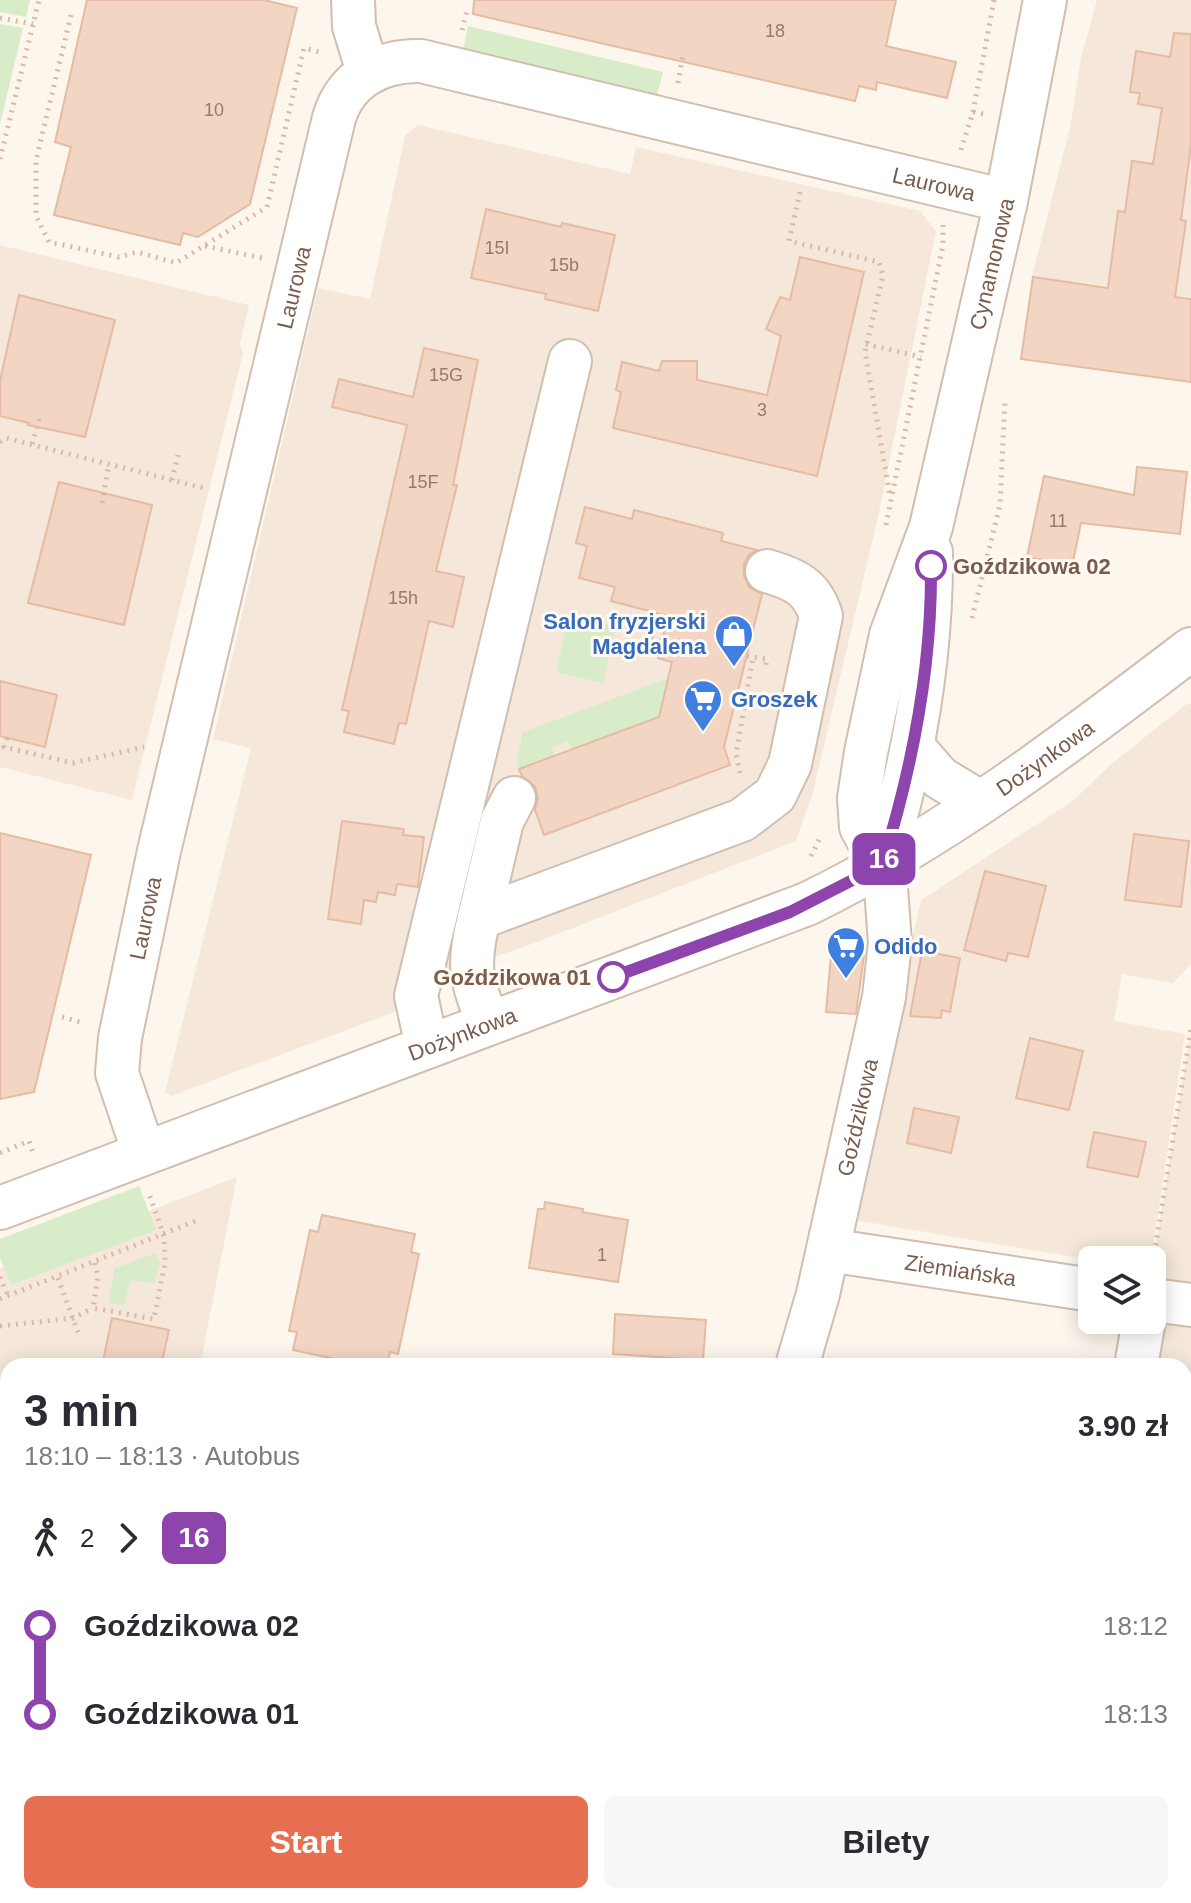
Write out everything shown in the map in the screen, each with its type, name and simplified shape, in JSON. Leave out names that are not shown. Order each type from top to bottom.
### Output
[{"type":"street","points":[[353,0],[354,26],[368,72]]},
{"type":"street","name":"Cynamonowa","points":[[882,865],[861,827],[859,798],[891,635],[931,527],[1006,201],[1045,0]]},
{"type":"street","name":"Laurowa","points":[[146,1173],[117,1073],[120,1038],[159,851],[334,118],[338,104],[347,91],[368,72],[398,60],[421,61],[1006,201]]},
{"type":"street","points":[[430,1045],[416,996],[570,361]]},
{"type":"street","name":"Cynamonowa","points":[[882,865],[913,747],[932,608],[931,527]]},
{"type":"street","points":[[479,918],[742,820],[775,795],[790,764],[821,616],[816,598],[787,577],[767,571]]},
{"type":"street","name":"Dożynkowa","points":[[0,1208],[146,1173],[430,1045],[790,912],[882,865],[980,802],[1191,649]]},
{"type":"street","points":[[913,747],[940,778],[980,802]]},
{"type":"street","points":[[489,1022],[473,988],[471,951],[502,821],[514,798]]},
{"type":"street","name":"Goździkowa","points":[[799,1358],[828,1250],[884,997],[890,943],[882,865]]},
{"type":"street","name":"Ziemiańska","points":[[828,1250],[1078,1288]]},
{"type":"street","points":[[1166,1302],[1191,1305]]},
{"type":"street","points":[[1137,1358],[1142,1334]]},
{"type":"path","points":[[0,159],[39,0]]},
{"type":"path","points":[[973,112],[994,0]]},
{"type":"path","points":[[71,15],[36,160],[36,216],[49,242],[119,257],[137,252],[176,263],[267,207],[302,47],[329,54]]},
{"type":"path","points":[[0,18],[33,24]]},
{"type":"path","points":[[803,179],[789,241],[879,262],[883,276],[865,352],[891,501]]},
{"type":"path","points":[[884,532],[943,245],[943,221],[937,215]]},
{"type":"path","points":[[203,246],[269,259]]},
{"type":"path","points":[[866,344],[921,357]]},
{"type":"path","points":[[970,623],[1000,505],[1005,391]]},
{"type":"path","points":[[32,444],[40,417]]},
{"type":"path","points":[[0,442],[6,438],[211,490]]},
{"type":"path","points":[[172,480],[178,455]]},
{"type":"path","points":[[102,503],[109,464]]},
{"type":"path","points":[[652,636],[662,641]]},
{"type":"path","points":[[745,775],[736,754],[750,656],[767,659],[764,675]]},
{"type":"path","points":[[7,738],[4,747],[73,763],[141,747],[155,750]]},
{"type":"path","points":[[809,861],[825,828]]},
{"type":"path","points":[[1156,1246],[1191,1029]]},
{"type":"path","points":[[0,1153],[29,1141],[34,1155]]},
{"type":"path","points":[[0,1326],[73,1318],[93,1308],[154,1319],[165,1263],[164,1236],[146,1173]]},
{"type":"path","points":[[0,1299],[198,1220]]},
{"type":"path","points":[[93,1308],[98,1277],[95,1263]]},
{"type":"path","points":[[0,1277],[8,1296]]},
{"type":"path","points":[[58,1278],[80,1338]]},
{"type":"shaded area","points":[[1097,0],[1191,0],[1191,297],[1032,276],[1070,128],[1081,58]]},
{"type":"shaded area","points":[[418,125],[630,174],[636,147],[920,211],[936,231],[878,517],[813,792],[796,841],[529,945],[437,977],[591,348],[561,341],[400,1010],[171,1096],[165,1092],[251,748],[213,739],[318,288],[370,299],[405,136]]},
{"type":"shaded area","points":[[0,245],[249,305],[240,344],[243,353],[132,800],[0,767]]},
{"type":"shaded area","points":[[1188,703],[1191,704],[1191,964],[1173,983],[1122,974],[1114,1021],[1185,1034],[1153,1246],[1078,1246],[1078,1258],[848,1219],[921,900],[1074,800],[1110,765]]},
{"type":"shaded area","points":[[1191,1029],[1191,1358],[1141,1358],[1148,1334],[1166,1334],[1166,1246],[1156,1246]]},
{"type":"shaded area","points":[[237,1177],[202,1358],[0,1358],[0,1268]]},
{"type":"green space","points":[[0,0],[30,0],[26,17],[0,12]]},
{"type":"green space","points":[[0,24],[23,28],[0,124]]},
{"type":"green space","points":[[468,26],[663,72],[657,96],[466,52],[464,46]]},
{"type":"green space","points":[[569,615],[616,626],[603,683],[556,672]]},
{"type":"green space","points":[[669,678],[659,717],[571,749],[568,741],[552,748],[555,756],[519,769],[517,759],[523,732]]},
{"type":"green space","points":[[139,1186],[156,1230],[11,1285],[0,1258],[0,1239]]},
{"type":"green space","points":[[156,1253],[160,1263],[154,1284],[130,1280],[124,1306],[108,1303],[115,1268]]},
{"type":"building","points":[[87,0],[264,0],[297,8],[250,204],[198,237],[183,233],[180,245],[54,215],[71,147],[55,142]]},
{"type":"building","points":[[474,0],[896,0],[886,46],[956,62],[947,98],[877,82],[876,90],[859,86],[855,101],[473,14]]},
{"type":"building","points":[[1174,33],[1191,34],[1191,145],[1181,220],[1186,221],[1175,297],[1191,299],[1191,382],[1021,359],[1033,277],[1108,288],[1118,211],[1125,212],[1132,161],[1153,164],[1162,108],[1138,104],[1140,93],[1130,92],[1136,51],[1170,57]]},
{"type":"building","points":[[486,209],[561,227],[562,223],[615,235],[598,311],[545,299],[546,294],[471,278]]},
{"type":"building","points":[[800,257],[864,272],[817,476],[613,428],[621,392],[616,390],[622,362],[659,371],[662,361],[697,361],[697,380],[767,395],[781,336],[766,329],[780,297],[790,300]]},
{"type":"building","points":[[19,295],[115,320],[85,437],[0,416],[0,381]]},
{"type":"building","points":[[424,348],[478,360],[453,485],[457,485],[436,571],[464,577],[453,627],[429,621],[406,724],[399,723],[394,744],[344,732],[349,711],[342,710],[407,425],[332,407],[339,379],[413,397]]},
{"type":"building","points":[[1137,467],[1187,472],[1180,534],[1081,523],[1072,566],[1027,557],[1044,476],[1134,495]]},
{"type":"building","points":[[59,482],[152,505],[124,625],[28,603]]},
{"type":"building","points":[[585,507],[632,519],[634,510],[723,533],[721,541],[757,550],[744,563],[744,576],[750,588],[762,594],[724,747],[730,765],[544,835],[535,810],[538,798],[535,786],[522,776],[519,769],[659,717],[672,662],[658,658],[668,616],[611,601],[615,587],[579,578],[587,546],[576,543]]},
{"type":"building","points":[[0,681],[57,695],[45,747],[0,736]]},
{"type":"building","points":[[342,821],[404,829],[403,835],[424,837],[418,887],[397,884],[395,895],[378,892],[376,902],[364,900],[361,924],[328,919]]},
{"type":"building","points":[[0,833],[91,855],[34,1092],[0,1099]]},
{"type":"building","points":[[1134,834],[1189,841],[1181,907],[1125,900]]},
{"type":"building","points":[[985,871],[1046,886],[1028,957],[1008,953],[1006,961],[964,950]]},
{"type":"building","points":[[922,951],[960,958],[950,1012],[942,1010],[941,1018],[910,1016]]},
{"type":"building","name":"Odido","points":[[831,955],[864,956],[856,1014],[826,1012]]},
{"type":"building","points":[[1030,1038],[1083,1051],[1069,1110],[1016,1098]]},
{"type":"building","points":[[914,1108],[959,1117],[951,1153],[907,1143]]},
{"type":"building","points":[[1094,1132],[1146,1142],[1138,1177],[1087,1167]]},
{"type":"building","points":[[545,1202],[628,1220],[618,1282],[529,1268],[538,1209],[544,1209]]},
{"type":"building","points":[[322,1215],[415,1234],[411,1252],[419,1254],[398,1354],[390,1352],[389,1358],[330,1358],[293,1350],[297,1332],[289,1331],[310,1230],[318,1232]]},
{"type":"building","points":[[615,1314],[706,1320],[703,1358],[613,1354]]},
{"type":"building","points":[[112,1318],[169,1330],[163,1358],[104,1358]]},
{"type":"bus line","name":"16","points":[[613,977],[790,912],[882,865],[913,747],[932,608],[931,566]]},
{"type":"place","name":"Goździkowa 02","points":[[931,566]]},
{"type":"place","name":"Salon fryzjerski Magdalena","points":[[734,668]]},
{"type":"place","name":"Groszek","points":[[703,733]]},
{"type":"place","name":"Goździkowa 01","points":[[613,977]]},
{"type":"place","name":"Odido","points":[[846,980]]}]
